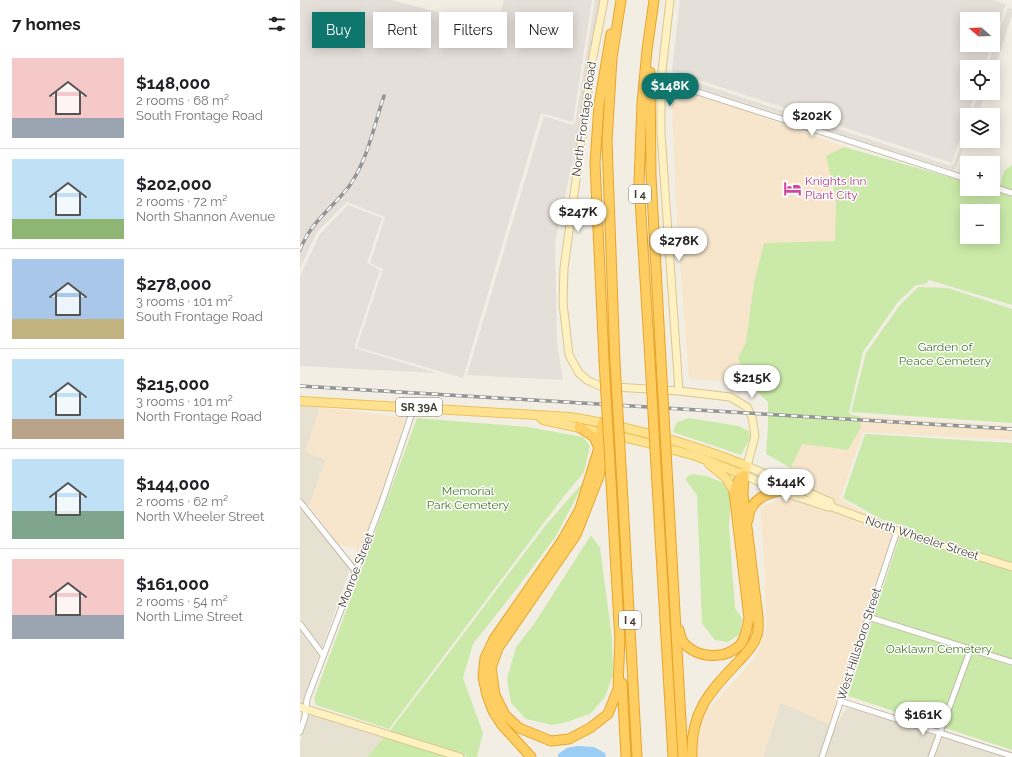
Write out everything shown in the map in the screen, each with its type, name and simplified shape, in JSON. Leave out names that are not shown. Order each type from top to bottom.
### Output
[{"type":"highway","points":[[620,0],[608,42],[596,134],[595,164],[604,360],[626,757]]},
{"type":"highway","name":"I 4","points":[[620,0],[612,58],[607,141],[615,363],[637,757]]},
{"type":"highway","name":"I 4","points":[[654,0],[642,103],[639,183],[673,757]]},
{"type":"highway","points":[[650,28],[651,175],[683,757]]},
{"type":"highway","points":[[606,423],[599,476],[576,535],[498,648],[491,668],[495,695],[505,715],[519,728],[551,741],[569,738],[590,728],[608,714],[618,688],[620,637]]},
{"type":"highway","points":[[579,427],[594,437],[599,448]]},
{"type":"highway","points":[[531,757],[502,725],[493,711],[487,695],[483,676],[485,658],[494,639],[562,541],[580,509],[604,433]]},
{"type":"highway","points":[[675,619],[683,642],[695,652],[714,656],[726,654],[740,644],[746,633],[749,618],[734,492],[740,477],[745,471]]},
{"type":"highway","points":[[692,757],[695,724],[702,702],[719,681],[752,647],[758,634],[758,617],[743,495],[745,471]]},
{"type":"highway","points":[[747,531],[749,512],[755,502],[767,493],[779,490]]},
{"type":"main road","name":"SR 39A","points":[[300,401],[539,416],[544,414],[606,423]]},
{"type":"main road","name":"SR 39A","points":[[539,416],[543,420],[604,433]]},
{"type":"main road","name":"North Wheeler Street","points":[[606,423],[700,448],[745,471]]},
{"type":"main road","name":"North Wheeler Street","points":[[604,433],[636,440],[745,471]]},
{"type":"main road","points":[[701,458],[721,473],[731,484],[734,492]]},
{"type":"street","name":"North Frontage Road","points":[[604,0],[592,62],[564,268],[563,303],[569,355],[579,373],[587,380],[600,386],[679,391],[730,397],[747,407],[752,417],[755,436],[745,471]]},
{"type":"street","points":[[670,0],[661,80],[662,164],[679,391]]},
{"type":"street","points":[[661,80],[960,176]]},
{"type":"street","points":[[1000,189],[1012,193]]},
{"type":"street","name":"Monroe Street","points":[[300,732],[305,717],[302,708],[356,572],[382,502],[414,407]]},
{"type":"street","name":"North Wheeler Street","points":[[745,471],[779,490],[1012,567]]},
{"type":"street","name":"North Wheeler Street","points":[[745,471],[830,502],[832,507]]},
{"type":"street","points":[[300,502],[356,572]]},
{"type":"street","name":"West Hillsboro Street","points":[[822,757],[897,530]]},
{"type":"street","points":[[868,617],[1012,662]]},
{"type":"street","points":[[300,624],[323,655]]},
{"type":"street","points":[[931,757],[971,648]]},
{"type":"street","points":[[840,701],[1012,756]]},
{"type":"street","points":[[302,708],[460,757]]},
{"type":"shaded area","points":[[300,0],[392,0],[439,13],[439,48],[507,48],[507,12],[501,12],[504,0],[592,0],[573,122],[541,113],[463,378],[357,347],[383,269],[370,263],[385,217],[347,202],[317,232],[300,269]]},
{"type":"shaded area","points":[[595,0],[600,0],[576,147],[555,241],[557,344],[563,380],[467,375],[544,116],[572,125],[575,123]]},
{"type":"shaded area","points":[[680,0],[993,0],[1006,4],[1000,22],[1000,12],[960,12],[960,52],[989,52],[987,60],[960,60],[960,100],[973,100],[970,108],[960,108],[960,139],[952,163],[672,71]]},
{"type":"shaded area","points":[[1008,7],[1012,9],[1012,15],[998,60],[989,60],[992,52],[1000,52],[1000,30]]},
{"type":"shaded area","points":[[671,74],[951,166],[954,164],[960,147],[964,148],[954,171],[671,79]]},
{"type":"shaded area","points":[[671,85],[844,147],[826,156],[836,199],[835,242],[764,243],[754,283],[746,342],[738,358],[747,383],[689,379],[677,226]]},
{"type":"shaded area","points":[[976,100],[983,100],[980,108],[974,108]]},
{"type":"shaded area","points":[[348,205],[382,218],[367,263],[380,270],[354,348],[437,373],[300,366],[300,276],[320,234]]},
{"type":"shaded area","points":[[300,406],[320,407],[306,452],[326,459],[309,506],[300,498]]},
{"type":"shaded area","points":[[320,407],[406,418],[379,501],[355,565],[352,562],[357,548],[339,545],[309,506],[326,460],[305,452]]},
{"type":"shaded area","points":[[860,416],[1012,426],[1012,440],[863,432],[840,499],[878,520],[835,504],[831,499],[791,482],[791,468],[802,444],[848,450],[861,427]]},
{"type":"shaded area","points":[[788,497],[827,510],[833,510],[893,532],[829,724],[781,703],[763,757],[696,757],[695,745],[700,719],[754,659],[766,632],[764,558],[760,507]]},
{"type":"shaded area","points":[[300,506],[350,569],[322,648],[300,618]]},
{"type":"shaded area","points":[[300,629],[319,655],[302,704],[300,704]]},
{"type":"shaded area","points":[[781,702],[829,724],[819,757],[763,757]]},
{"type":"shaded area","points":[[847,707],[936,734],[928,757],[826,757],[835,727]]},
{"type":"shaded area","points":[[308,713],[384,737],[367,757],[300,757],[300,743]]},
{"type":"shaded area","points":[[942,737],[1007,757],[935,757]]},
{"type":"green space","points":[[844,147],[960,180],[960,196],[1000,196],[1000,192],[1012,196],[1012,305],[929,280],[925,284],[916,285],[897,303],[863,352],[849,412],[851,415],[860,416],[861,427],[848,450],[802,444],[791,468],[766,454],[768,402],[747,383],[738,358],[746,342],[754,283],[764,243],[835,241],[836,199],[826,156]]},
{"type":"green space","points":[[1012,165],[1012,190],[1000,186],[1004,171]]},
{"type":"green space","name":"Garden of Peace Cemetery","points":[[918,287],[948,288],[1012,309],[1012,423],[851,412],[866,353],[900,305]]},
{"type":"green space","name":"Memorial Park Cemetery","points":[[417,418],[528,427],[583,437],[590,446],[584,472],[561,500],[389,729],[316,705],[314,698]]},
{"type":"green space","points":[[688,418],[739,426],[749,431],[750,438],[741,455],[673,432],[676,423]]},
{"type":"green space","name":"Oaklawn Cemetery","points":[[865,434],[1012,443],[1012,750],[848,696],[903,526],[881,519],[843,498]]},
{"type":"green space","points":[[691,474],[706,476],[724,483],[731,493],[729,527],[735,608],[742,618],[740,634],[728,642],[715,640],[702,624],[697,495],[685,479]]},
{"type":"green space","points":[[586,479],[556,536],[473,644],[463,678],[483,733],[477,757],[468,757],[389,732],[545,526]]},
{"type":"green space","points":[[591,535],[600,548],[612,638],[613,675],[605,697],[590,714],[553,725],[526,719],[511,703],[507,679],[516,647],[534,624]]},
{"type":"green space","points":[[384,737],[450,757],[367,757]]},
{"type":"water","points":[[577,746],[594,747],[605,753],[606,757],[558,757],[558,754],[567,748]]},
{"type":"railway","points":[[300,250],[310,231],[344,193],[356,175],[362,164],[370,142],[384,96]]},
{"type":"railway","points":[[300,386],[1012,429]]},
{"type":"place","name":"Knights Inn Plant City","points":[[792,188]]}]
